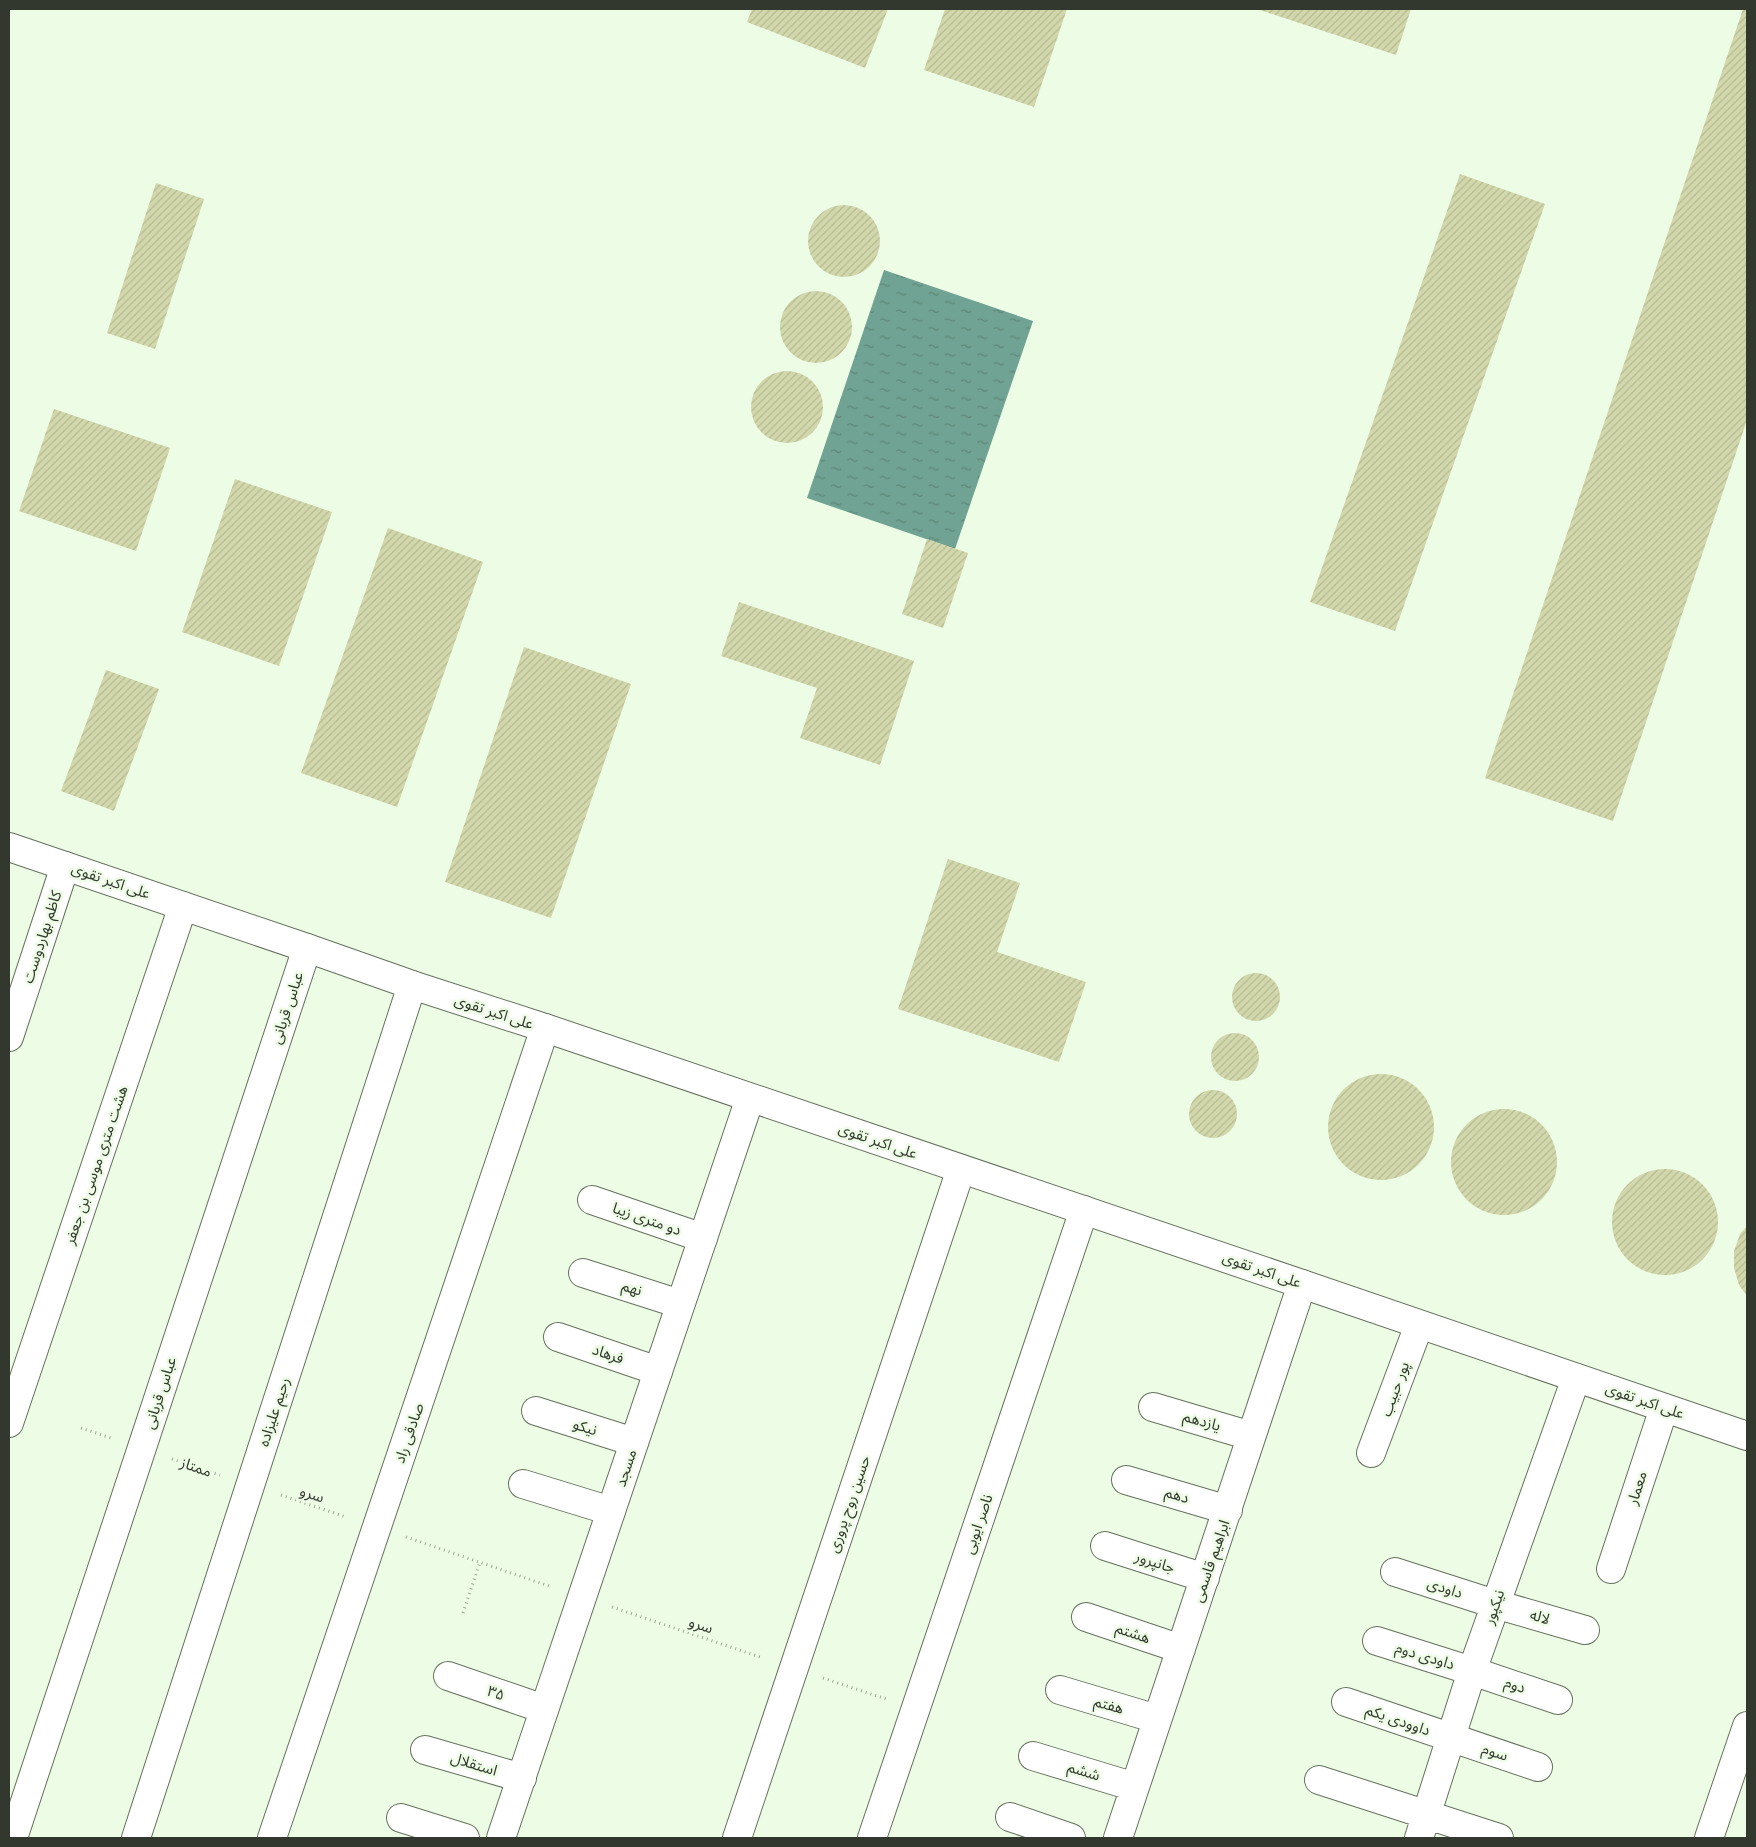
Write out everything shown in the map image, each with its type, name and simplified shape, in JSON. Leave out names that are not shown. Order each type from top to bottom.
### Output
[{"type":"street","name":"علی اکبر تقوی","points":[[9,847],[1747,1436]]},
{"type":"street","name":"کاظم بهاردوست","points":[[9,1037],[65,866]]},
{"type":"street","name":"هشت متری موسی بن جعفر","points":[[9,1423],[183,906]]},
{"type":"street","name":"عباس قربانی","points":[[13,1838],[307,948]]},
{"type":"street","name":"رحیم علیزاده","points":[[136,1838],[412,985]]},
{"type":"street","name":"صادقی راد","points":[[272,1838],[545,1028]]},
{"type":"street","name":"مسجد","points":[[501,1838],[750,1098]]},
{"type":"street","name":"حسین روح پروری","points":[[737,1838],[961,1169]]},
{"type":"street","name":"دو متری زیبا","points":[[592,1200],[703,1238]]},
{"type":"street","name":"ناصر ایوبی","points":[[872,1838],[1084,1210]]},
{"type":"street","name":"نهم","points":[[583,1273],[680,1304]]},
{"type":"street","name":"ابراهیم قاسمی","points":[[1118,1838],[1302,1284]]},
{"type":"street","name":"پور حبیب","points":[[1371,1453],[1418,1325]]},
{"type":"street","name":"فرهاد","points":[[558,1337],[658,1371]]},
{"type":"street","name":"نیکپور","points":[[1422,1827],[1472,1671],[1576,1378]]},
{"type":"street","name":"یازدهم","points":[[1153,1407],[1251,1436]]},
{"type":"street","name":"معمار","points":[[1611,1569],[1664,1408]]},
{"type":"street","name":"نیکو","points":[[536,1411],[634,1442]]},
{"type":"street","name":"دهم","points":[[1126,1480],[1228,1510]]},
{"type":"street","points":[[523,1484],[611,1512]]},
{"type":"street","name":"جانپرور","points":[[1106,1546],[1205,1578]]},
{"type":"street","name":"داودی","points":[[1395,1572],[1495,1604]]},
{"type":"street","name":"لاله","points":[[1495,1604],[1585,1630]]},
{"type":"street","name":"هشتم","points":[[1086,1616],[1181,1649]]},
{"type":"street","name":"داودی دوم","points":[[1377,1641],[1472,1671]]},
{"type":"street","name":"دوم","points":[[1472,1671],[1558,1700]]},
{"type":"street","name":"۳۵","points":[[448,1676],[544,1709]]},
{"type":"street","name":"هفتم","points":[[1060,1690],[1157,1719]]},
{"type":"street","name":"داوودی یکم","points":[[1346,1702],[1451,1738]]},
{"type":"street","points":[[1710,1838],[1747,1726]]},
{"type":"street","name":"سوم","points":[[1451,1738],[1538,1766]]},
{"type":"street","name":"استقلال","points":[[426,1750],[522,1778]]},
{"type":"street","name":"ششم","points":[[1033,1756],[1135,1787]]},
{"type":"street","points":[[1319,1780],[1422,1827],[1499,1838]]},
{"type":"street","points":[[1010,1817],[1071,1838]]},
{"type":"street","points":[[400,1818],[465,1838]]},
{"type":"path","name":"ممتاز","points":[[142,1449],[250,1485]]},
{"type":"path","name":"سرو","points":[[250,1485],[915,1709]]},
{"type":"path","points":[[463,1613],[480,1562]]},
{"type":"water","points":[[884,270],[1033,321],[955,549],[807,498]]},
{"type":"building","points":[[752,9],[888,9],[865,68],[747,22]]},
{"type":"building","points":[[945,9],[1067,9],[1034,107],[924,70]]},
{"type":"building","points":[[1257,9],[1411,9],[1396,55]]},
{"type":"building","points":[[1743,9],[1747,9],[1747,420],[1613,821],[1485,778]]},
{"type":"building","points":[[1460,174],[1545,204],[1395,631],[1310,602]]},
{"type":"building","points":[[156,183],[204,199],[155,349],[107,333]]},
{"type":"building","points":[[851,205],[870,215],[878,227],[880,241],[878,255],[870,267],[858,275],[837,277],[818,267],[810,255],[808,234],[818,215],[830,207]]},
{"type":"building","points":[[823,291],[842,301],[850,313],[852,327],[850,341],[842,353],[830,361],[809,363],[790,353],[782,341],[780,320],[790,301],[802,293]]},
{"type":"building","points":[[794,371],[813,381],[821,393],[823,407],[821,421],[813,433],[801,441],[780,443],[761,433],[753,421],[751,400],[761,381],[773,373]]},
{"type":"building","points":[[54,409],[170,448],[136,551],[19,511]]},
{"type":"building","points":[[235,479],[332,512],[279,666],[182,632]]},
{"type":"building","points":[[388,528],[483,562],[397,807],[301,773]]},
{"type":"building","points":[[927,539],[968,553],[943,628],[902,614]]},
{"type":"building","points":[[739,602],[914,661],[880,765],[800,738],[817,688],[721,656]]},
{"type":"building","points":[[524,647],[631,684],[551,918],[445,882]]},
{"type":"building","points":[[106,670],[159,689],[114,811],[61,791]]},
{"type":"building","points":[[948,859],[1020,883],[997,952],[1086,982],[1059,1062],[898,1009]]},
{"type":"building","points":[[1251,973],[1261,973],[1273,980],[1280,992],[1280,1002],[1273,1014],[1261,1021],[1251,1021],[1243,1017],[1236,1010],[1232,1002],[1232,992],[1236,984],[1243,977]]},
{"type":"building","points":[[1230,1033],[1240,1033],[1252,1040],[1259,1052],[1259,1062],[1252,1074],[1240,1081],[1230,1081],[1222,1077],[1215,1070],[1211,1062],[1211,1052],[1215,1044],[1222,1037]]},
{"type":"building","points":[[1381,1074],[1401,1078],[1418,1090],[1430,1107],[1434,1127],[1430,1147],[1418,1164],[1401,1176],[1381,1180],[1361,1176],[1344,1164],[1332,1147],[1328,1127],[1332,1107],[1344,1090],[1361,1078]]},
{"type":"building","points":[[1208,1090],[1218,1090],[1230,1097],[1237,1109],[1237,1119],[1230,1131],[1218,1138],[1208,1138],[1200,1134],[1193,1127],[1189,1119],[1189,1109],[1193,1101],[1200,1094]]},
{"type":"building","points":[[1504,1109],[1524,1113],[1541,1125],[1553,1142],[1557,1162],[1553,1182],[1541,1199],[1524,1211],[1504,1215],[1484,1211],[1467,1199],[1455,1182],[1451,1162],[1455,1142],[1467,1125],[1484,1113]]},
{"type":"building","points":[[1665,1169],[1685,1173],[1702,1185],[1714,1202],[1718,1222],[1714,1242],[1702,1259],[1685,1271],[1665,1275],[1645,1271],[1628,1259],[1616,1242],[1612,1222],[1616,1202],[1628,1185],[1645,1173]]},
{"type":"building","points":[[1747,1226],[1747,1296],[1739,1285],[1734,1268],[1734,1251],[1740,1234]]}]
